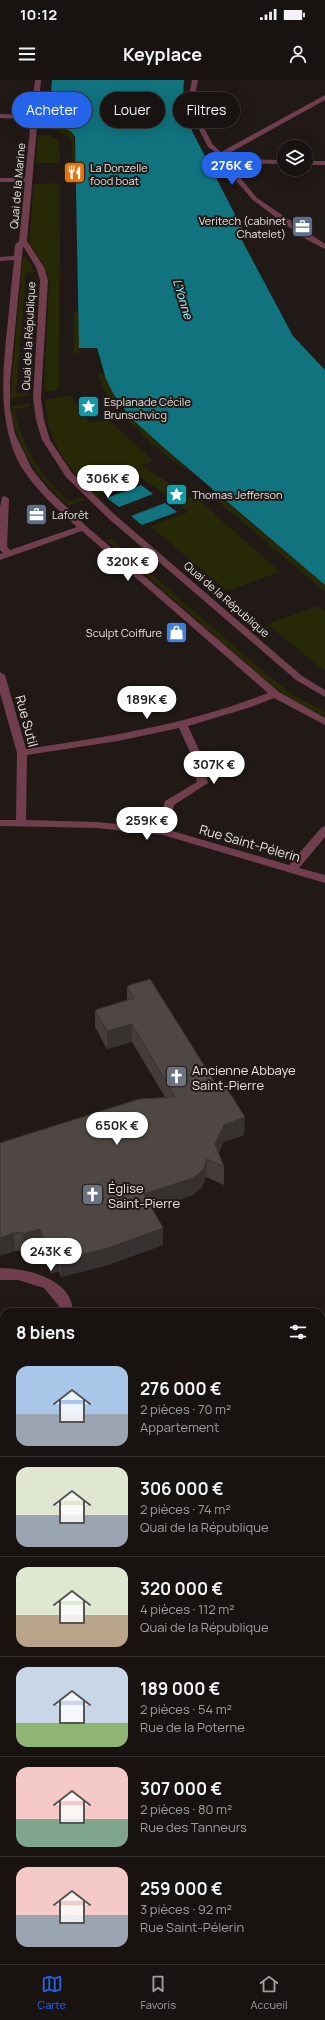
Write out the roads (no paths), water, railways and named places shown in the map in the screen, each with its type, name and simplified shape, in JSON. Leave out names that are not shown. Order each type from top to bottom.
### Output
[{"type":"street","name":"Quai de la Marine","points":[[37,92],[38,80]]},
{"type":"street","points":[[195,80],[191,100],[194,114],[210,146],[222,158],[255,199],[305,235],[325,247]]},
{"type":"street","points":[[222,158],[325,96]]},
{"type":"street","points":[[0,116],[12,116]]},
{"type":"street","name":"Quai de la Marine","points":[[6,389],[19,245],[23,241],[33,128]]},
{"type":"street","points":[[222,158],[277,162]]},
{"type":"street","points":[[313,163],[325,163]]},
{"type":"street","points":[[0,180],[29,180]]},
{"type":"street","name":"Quai de la République","points":[[23,241],[40,267],[44,280],[37,405],[46,440],[55,456],[82,490],[111,516],[299,678],[325,694]]},
{"type":"street","points":[[0,259],[18,258]]},
{"type":"street","name":"Quai de la République","points":[[6,389],[2,404],[9,430],[23,462],[54,502],[275,694],[325,722]]},
{"type":"street","points":[[5,499],[2,547],[4,555],[83,528]]},
{"type":"street","name":"Rue Sutil","points":[[0,675],[22,753],[21,823]]},
{"type":"street","points":[[22,753],[109,739],[182,724],[254,703],[275,694]]},
{"type":"street","points":[[163,832],[169,803],[203,783],[195,752],[182,724]]},
{"type":"street","name":"Rue Saint-Pélerin","points":[[0,823],[104,826],[163,832],[325,879]]},
{"type":"street","points":[[291,870],[325,830]]},
{"type":"street","points":[[0,1274],[18,1274],[49,1284],[66,1304],[66,1308]]},
{"type":"water","name":"L'Yonne","points":[[52,80],[184,80],[183,92],[173,92],[173,128],[191,128],[243,230],[237,231],[293,336],[325,370],[325,585],[131,418],[114,395],[106,379],[97,348],[79,348],[75,137],[67,129],[60,128],[92,128],[92,92],[51,92]]},
{"type":"water","points":[[141,485],[153,494],[119,507],[107,498]]},
{"type":"water","points":[[165,503],[177,512],[142,525],[131,516]]},
{"type":"place","name":"La Donzelle food boat","points":[[74,173]]},
{"type":"place","name":"Veritech (cabinet Chatelet)","points":[[302,226]]},
{"type":"place","name":"Esplanade Cécile Brunschvicg","points":[[88,407]]},
{"type":"place","name":"Thomas Jefferson","points":[[177,494]]},
{"type":"place","name":"Laforêt","points":[[37,514]]},
{"type":"place","name":"Sculpt Coiffure","points":[[177,632]]},
{"type":"place","name":"Ancienne Abbaye Saint-Pierre","points":[[176,1077]]},
{"type":"place","name":"Église Saint-Pierre","points":[[93,1195]]}]
